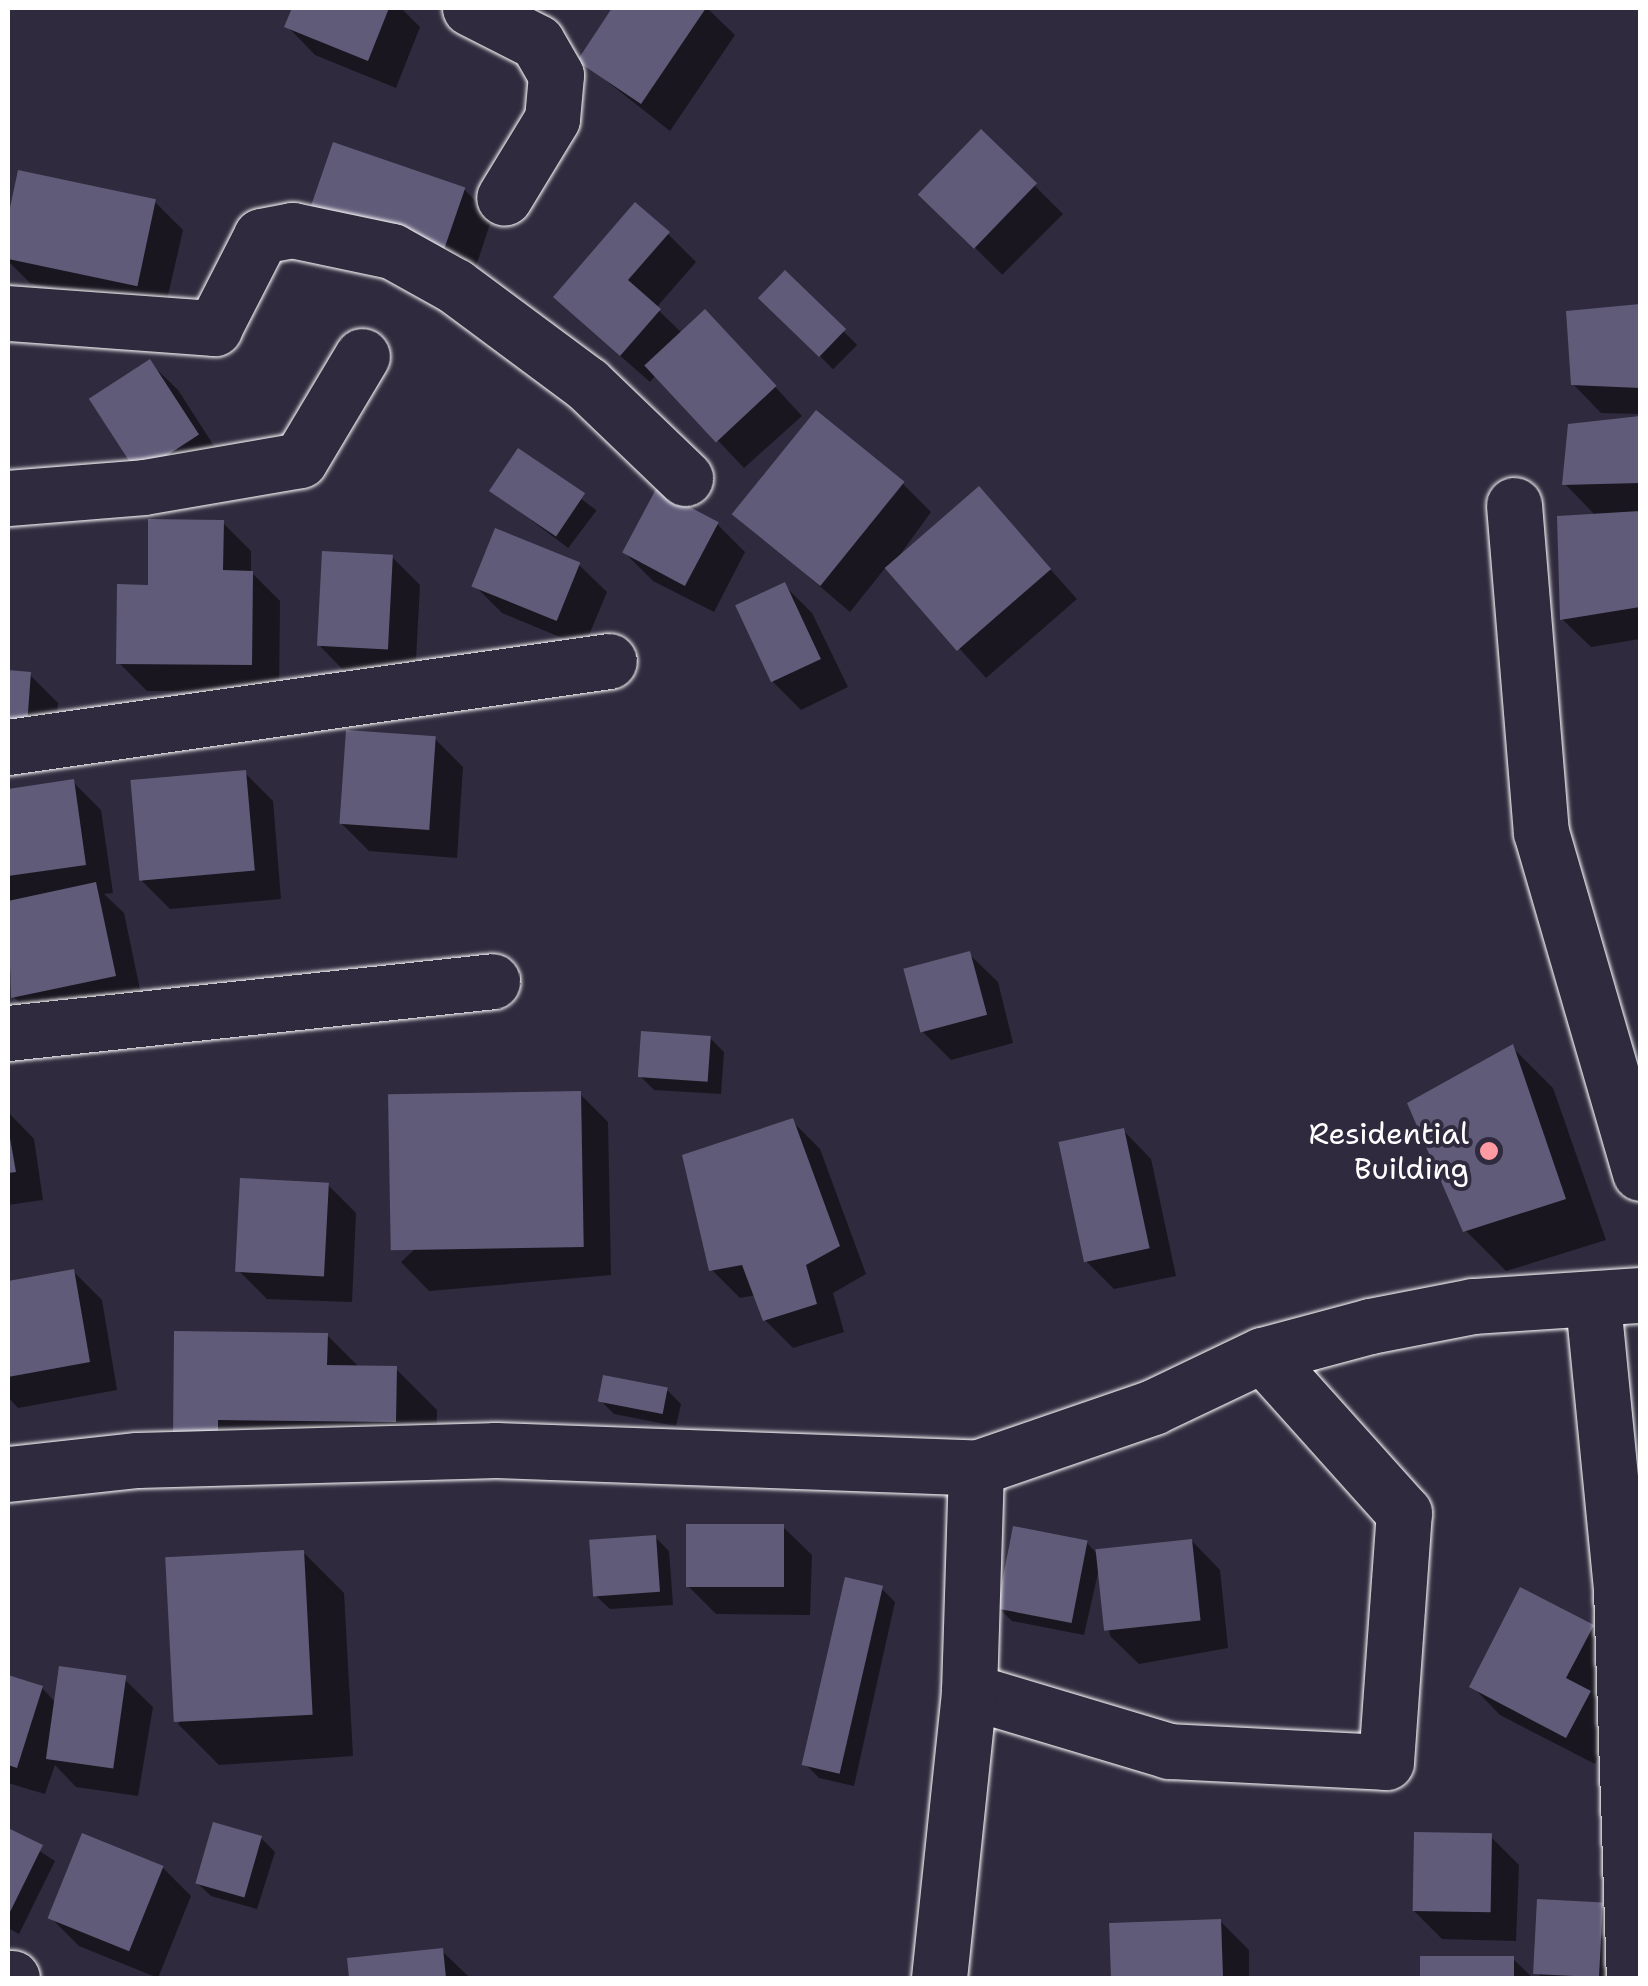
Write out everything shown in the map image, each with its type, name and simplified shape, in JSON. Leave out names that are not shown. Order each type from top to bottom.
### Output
[{"type":"street","points":[[470,8],[536,42],[556,75],[552,119],[504,198]]},
{"type":"street","points":[[8,313],[214,328],[261,236],[292,230],[392,251],[455,286],[586,384],[685,478]]},
{"type":"street","points":[[8,498],[144,487],[300,460],[362,356]]},
{"type":"street","points":[[1514,504],[1541,832],[1640,1173]]},
{"type":"street","points":[[8,747],[609,661]]},
{"type":"street","points":[[8,1032],[492,981]]},
{"type":"street","points":[[8,1474],[137,1460],[496,1450],[976,1468],[1153,1407],[1262,1355],[1473,1306],[1617,1299],[1621,1589],[1634,1978]]},
{"type":"street","points":[[969,1690],[1169,1751],[1386,1762],[1404,1513],[1262,1355]]},
{"type":"street","points":[[940,1978],[969,1690],[976,1468]]},
{"type":"building","points":[[292,8],[389,8],[368,61],[284,27]]},
{"type":"building","points":[[612,8],[706,8],[641,104],[577,61]]},
{"type":"building","points":[[981,129],[1037,183],[974,249],[918,194]]},
{"type":"building","points":[[333,142],[465,188],[443,252],[311,206]]},
{"type":"building","points":[[18,170],[156,199],[137,286],[8,259],[8,217]]},
{"type":"building","points":[[635,202],[670,232],[628,280],[661,309],[620,356],[553,297]]},
{"type":"building","points":[[785,270],[846,329],[819,357],[758,298]]},
{"type":"building","points":[[1640,304],[1640,388],[1571,385],[1566,311]]},
{"type":"building","points":[[705,309],[777,386],[716,442],[644,366]]},
{"type":"building","points":[[150,359],[199,434],[138,474],[89,399]]},
{"type":"building","points":[[816,410],[905,482],[820,586],[732,514]]},
{"type":"building","points":[[1640,416],[1640,483],[1562,485],[1568,424]]},
{"type":"building","points":[[518,448],[585,493],[556,536],[489,491]]},
{"type":"building","points":[[979,486],[1051,569],[957,651],[885,568]]},
{"type":"building","points":[[656,489],[719,522],[685,586],[622,553]]},
{"type":"building","points":[[1640,511],[1640,607],[1560,620],[1557,516]]},
{"type":"building","points":[[148,519],[224,520],[223,570],[253,571],[252,665],[116,664],[117,584],[148,585]]},
{"type":"building","points":[[495,528],[580,562],[557,621],[471,586]]},
{"type":"building","points":[[322,551],[393,555],[388,650],[317,646]]},
{"type":"building","points":[[785,582],[821,659],[771,682],[735,605]]},
{"type":"building","points":[[8,670],[31,672],[26,739],[8,737]]},
{"type":"building","points":[[346,730],[436,736],[429,830],[339,824]]},
{"type":"building","points":[[246,770],[255,871],[139,881],[130,780]]},
{"type":"building","points":[[74,779],[86,865],[8,876],[8,789]]},
{"type":"building","points":[[96,882],[116,976],[11,998],[8,901]]},
{"type":"building","points":[[970,951],[987,1015],[920,1033],[903,969]]},
{"type":"building","points":[[641,1031],[711,1036],[708,1082],[638,1077]]},
{"type":"building","name":"Residential Building","points":[[1513,1044],[1566,1199],[1463,1232],[1407,1103]]},
{"type":"building","points":[[581,1091],[584,1247],[391,1250],[388,1094]]},
{"type":"building","points":[[793,1118],[840,1246],[806,1265],[817,1304],[763,1321],[742,1265],[709,1271],[682,1155]]},
{"type":"building","points":[[8,1127],[16,1172],[8,1173]]},
{"type":"building","points":[[1124,1128],[1150,1248],[1084,1262],[1058,1142]]},
{"type":"building","points":[[240,1178],[329,1183],[324,1277],[235,1272]]},
{"type":"building","points":[[74,1269],[90,1362],[8,1377],[8,1281]]},
{"type":"building","points":[[174,1331],[328,1333],[327,1365],[397,1366],[396,1422],[218,1420],[218,1437],[173,1437]]},
{"type":"building","points":[[603,1375],[668,1388],[663,1414],[598,1402]]},
{"type":"building","points":[[686,1524],[784,1524],[784,1587],[686,1587]]},
{"type":"building","points":[[1013,1526],[1088,1541],[1072,1623],[997,1608]]},
{"type":"building","points":[[656,1535],[660,1592],[593,1597],[589,1540]]},
{"type":"building","points":[[1192,1539],[1201,1621],[1104,1631],[1096,1549]]},
{"type":"building","points":[[304,1550],[313,1715],[174,1722],[165,1557]]},
{"type":"building","points":[[845,1577],[883,1586],[840,1774],[802,1765]]},
{"type":"building","points":[[1520,1587],[1594,1625],[1566,1678],[1591,1691],[1566,1738],[1469,1687]]},
{"type":"building","points":[[59,1666],[126,1675],[113,1769],[46,1759]]},
{"type":"building","points":[[8,1675],[43,1686],[17,1768],[8,1765]]},
{"type":"building","points":[[213,1822],[262,1836],[244,1898],[195,1884]]},
{"type":"building","points":[[8,1828],[43,1845],[8,1916]]},
{"type":"building","points":[[1414,1832],[1492,1833],[1491,1912],[1413,1911]]},
{"type":"building","points":[[82,1833],[164,1866],[129,1951],[48,1918]]},
{"type":"building","points":[[1537,1899],[1603,1902],[1599,1977],[1533,1974]]},
{"type":"building","points":[[1221,1919],[1223,1978],[1111,1978],[1109,1923]]},
{"type":"building","points":[[443,1948],[446,1978],[349,1978],[347,1958]]},
{"type":"building","points":[[1420,1956],[1514,1956],[1514,1978],[1420,1978]]},
{"type":"place","name":"Residential Building","points":[[1489,1151]]}]
